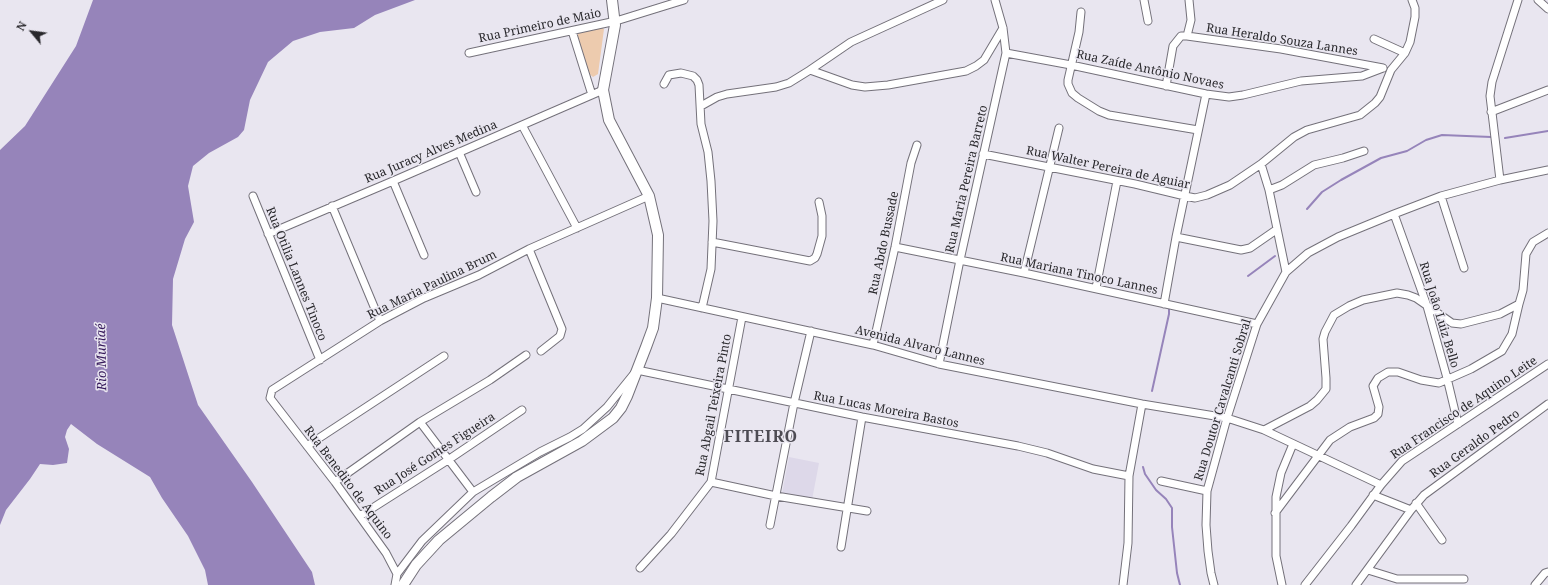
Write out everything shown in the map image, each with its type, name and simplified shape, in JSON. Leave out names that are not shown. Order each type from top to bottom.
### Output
[{"type":"street","points":[[403,585],[416,565],[439,540],[491,497],[517,477],[582,441],[613,418],[624,402],[637,370],[652,328],[657,298],[658,235],[649,196],[609,120],[602,90],[616,21],[612,0]]},
{"type":"street","name":"Rua Primeiro de Maio","points":[[469,53],[616,21],[684,0]]},
{"type":"street","points":[[701,106],[717,97],[727,94],[776,87],[789,83],[851,42],[943,0]]},
{"type":"street","name":"Rua Maria Pereira Barreto","points":[[939,364],[960,260],[1006,53],[1003,28],[995,0]]},
{"type":"street","points":[[1144,0],[1148,21]]},
{"type":"street","points":[[1166,86],[1173,46],[1176,40],[1181,36],[1186,36],[1191,20],[1189,0]]},
{"type":"street","name":"Rua Walter Pereira de Aguiar","points":[[983,154],[1117,180],[1195,198],[1230,186],[1261,164],[1294,136],[1307,130],[1360,115],[1368,110],[1380,97],[1391,70],[1405,53],[1410,42],[1415,8],[1412,0]]},
{"type":"street","points":[[1500,180],[1490,96],[1492,82],[1518,0]]},
{"type":"street","points":[[1538,0],[1548,9]]},
{"type":"street","points":[[1081,12],[1079,32],[1068,80],[1069,88],[1078,98],[1100,111],[1122,117],[1198,130]]},
{"type":"street","points":[[810,70],[852,85],[865,87],[944,76],[966,71],[984,60],[1003,28]]},
{"type":"street","points":[[572,31],[592,95]]},
{"type":"street","name":"Rua Heraldo Souza Lannes","points":[[1186,36],[1281,49],[1391,70]]},
{"type":"street","points":[[1374,39],[1405,53]]},
{"type":"street","name":"Rua Zaíde Antônio Novaes","points":[[1006,53],[1071,65],[1206,94],[1229,97],[1243,95],[1289,83],[1362,76],[1383,68]]},
{"type":"street","points":[[664,84],[669,75],[675,73],[693,76],[699,85],[701,124],[708,152],[711,181],[713,221],[711,269],[702,308]]},
{"type":"street","name":"Rua Juracy Alves Medina","points":[[268,234],[602,90]]},
{"type":"street","points":[[1491,112],[1548,90]]},
{"type":"street","points":[[1164,304],[1176,237],[1206,94]]},
{"type":"street","points":[[522,125],[577,228]]},
{"type":"street","points":[[1024,272],[1059,128]]},
{"type":"street","name":"Rua Abdo Bussade","points":[[873,345],[895,247],[909,175],[917,145]]},
{"type":"street","points":[[1269,190],[1282,185],[1314,165],[1364,151]]},
{"type":"street","points":[[459,152],[476,192]]},
{"type":"street","points":[[1261,164],[1269,190],[1276,230],[1286,272]]},
{"type":"street","name":"Rua Doutor Cavalcanti Sobral","points":[[1214,585],[1210,573],[1207,538],[1206,491],[1227,418],[1258,324],[1286,272],[1308,252],[1338,237],[1394,214],[1441,196],[1500,180],[1548,170]]},
{"type":"street","points":[[1096,288],[1117,180]]},
{"type":"street","points":[[393,181],[424,255]]},
{"type":"street","name":"Rua Otilia Lannes Tinoco","points":[[253,196],[320,360]]},
{"type":"street","name":"Rua Maria Paulina Brum","points":[[270,398],[272,390],[380,321],[424,298],[480,275],[530,249],[649,196]]},
{"type":"street","points":[[1441,196],[1464,268]]},
{"type":"street","points":[[712,242],[810,261],[815,258],[817,254],[822,236],[822,216],[819,202]]},
{"type":"street","points":[[332,206],[380,321]]},
{"type":"street","name":"Rua João Luiz Bello","points":[[1394,214],[1427,306],[1458,424]]},
{"type":"street","points":[[1176,237],[1241,250],[1250,248],[1276,230]]},
{"type":"street","points":[[1275,513],[1317,455],[1330,440],[1337,434],[1350,427],[1374,418],[1378,414],[1379,407],[1373,386],[1374,382],[1382,375],[1388,372],[1398,372],[1434,383],[1439,383],[1447,378],[1471,369],[1502,351],[1512,334],[1523,290],[1526,254],[1533,242],[1548,233]]},
{"type":"street","name":"Rua Mariana Tinoco Lannes","points":[[895,247],[1024,272],[1258,324]]},
{"type":"street","points":[[530,249],[562,328],[560,336],[541,351]]},
{"type":"street","points":[[1264,430],[1310,406],[1326,389],[1323,339],[1324,332],[1334,315],[1349,306],[1363,300],[1391,294],[1408,295],[1416,298],[1452,323],[1461,324],[1500,314],[1519,304]]},
{"type":"street","name":"Avenida Alvaro Lannes","points":[[657,298],[873,345],[939,364],[1142,404],[1227,418],[1264,430],[1380,485]]},
{"type":"street","name":"Rua Abgail Teixeira Pinto","points":[[640,568],[671,534],[711,482],[742,317]]},
{"type":"street","points":[[770,524],[794,403],[811,331]]},
{"type":"street","points":[[335,482],[420,422],[490,380],[526,355]]},
{"type":"street","points":[[307,446],[444,356]]},
{"type":"street","name":"Rua Francisco de Aquino Leite","points":[[1305,585],[1352,526],[1380,485],[1402,461],[1548,364]]},
{"type":"street","points":[[395,585],[397,574],[422,541],[474,492],[540,452],[583,429],[607,407],[637,370]]},
{"type":"street","name":"Rua Lucas Moreira Bastos","points":[[637,370],[862,417],[1018,446],[1047,453],[1093,469],[1129,476]]},
{"type":"street","name":"Rua Benedito de Aquino","points":[[270,398],[335,482],[386,552],[397,574]]},
{"type":"street","points":[[1123,585],[1128,543],[1129,476],[1142,404]]},
{"type":"street","name":"Rua Geraldo Pedro","points":[[1356,585],[1416,503],[1424,495],[1548,404]]},
{"type":"street","name":"Rua José Gomes Figueira","points":[[360,516],[448,460],[522,410]]},
{"type":"street","points":[[841,547],[846,508],[862,417]]},
{"type":"street","points":[[420,422],[474,492]]},
{"type":"street","points":[[1282,585],[1276,556],[1276,497],[1281,473],[1293,444]]},
{"type":"street","points":[[1162,481],[1206,491]]},
{"type":"street","points":[[711,482],[776,496],[867,511]]},
{"type":"street","points":[[1373,495],[1411,510]]},
{"type":"street","points":[[1416,503],[1442,540]]},
{"type":"street","points":[[1368,570],[1397,580],[1464,579]]},
{"type":"street","points":[[1535,585],[1541,577],[1548,572]]},
{"type":"shaded area","points":[[599,26],[604,29],[598,74],[593,77],[588,73],[577,36],[579,32]]},
{"type":"shaded area","points":[[789,457],[819,463],[812,500],[782,494]]},
{"type":"water","name":"Rio Muriaé","points":[[93,0],[415,0],[375,15],[354,28],[320,32],[293,41],[268,62],[250,100],[244,130],[238,137],[209,153],[193,166],[188,186],[194,222],[185,239],[173,279],[172,325],[198,405],[312,572],[315,585],[208,585],[205,570],[188,536],[162,498],[150,477],[97,444],[71,424],[65,437],[69,449],[67,463],[53,465],[40,464],[6,510],[0,525],[0,150],[25,126],[76,46]]},
{"type":"waterway","points":[[1505,138],[1548,131]]},
{"type":"waterway","points":[[1307,209],[1322,192],[1341,180],[1381,158],[1407,151],[1426,140],[1442,135],[1491,137]]},
{"type":"waterway","points":[[1248,276],[1275,256]]},
{"type":"waterway","points":[[1152,391],[1169,314],[1169,307]]},
{"type":"waterway","points":[[1143,467],[1145,474],[1156,490],[1166,499],[1172,508],[1172,527],[1177,573],[1180,585]]},
{"type":"district","name":"FITEIRO","points":[[761,437]]}]
